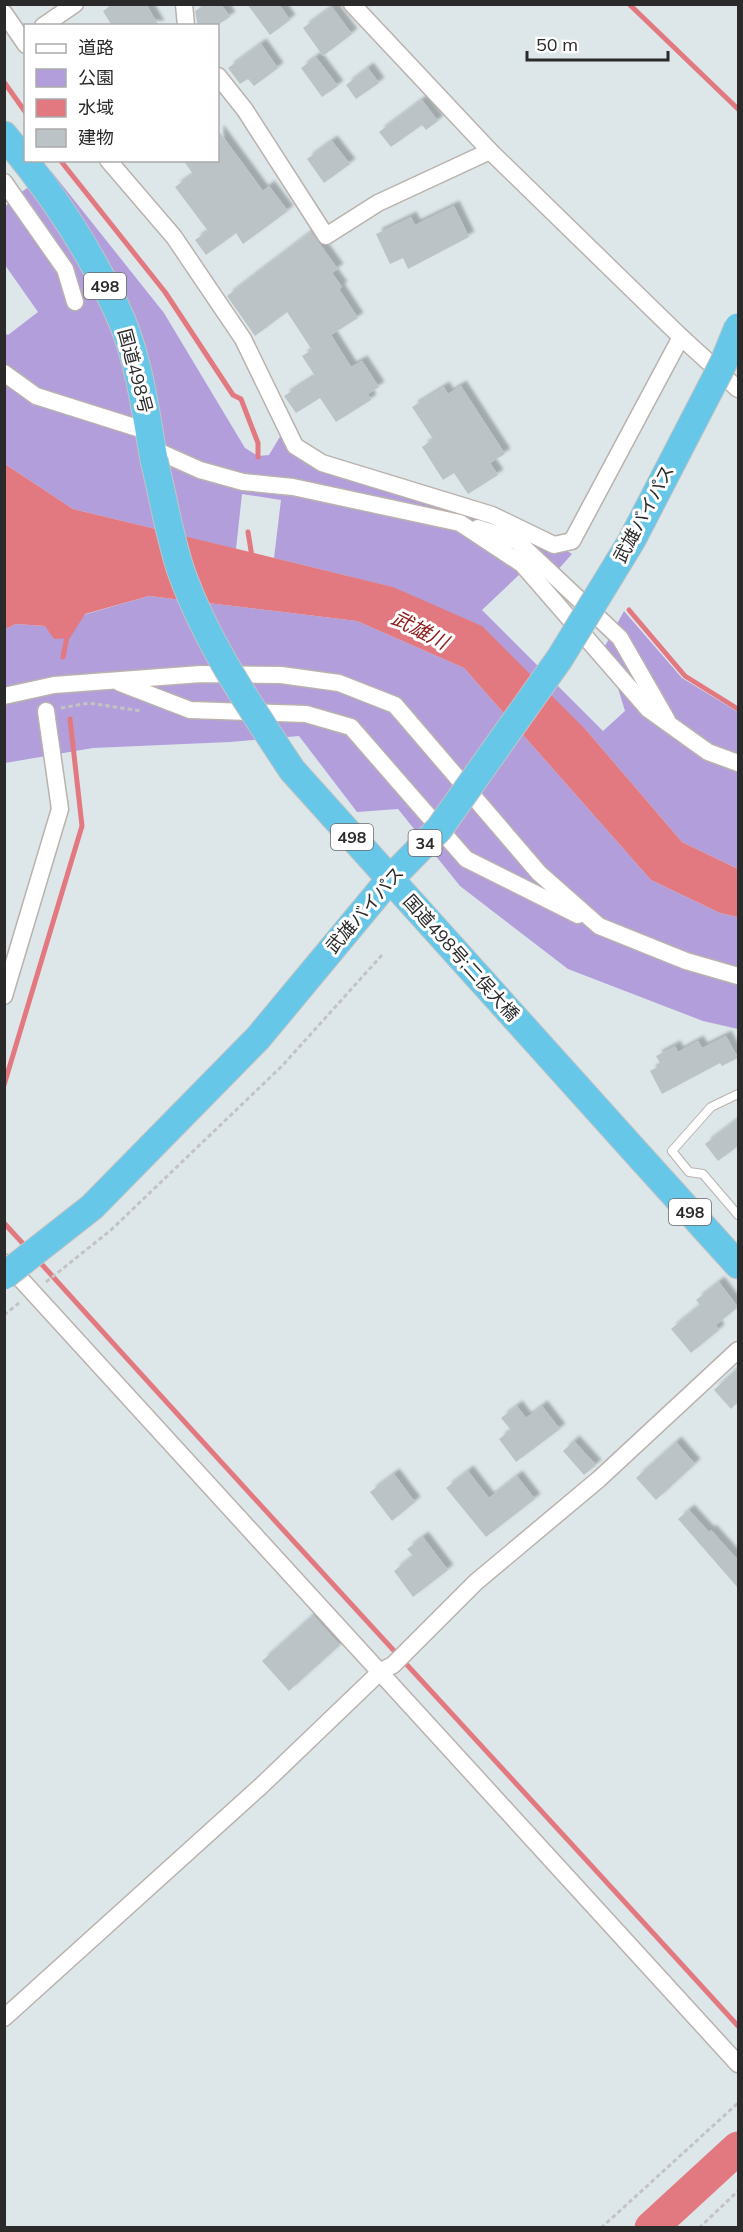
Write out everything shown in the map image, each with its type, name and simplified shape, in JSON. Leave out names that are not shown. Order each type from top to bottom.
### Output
[{"type":"highway","name":"国道498号","points":[[4,135],[24,162]]},
{"type":"highway","name":"国道498号","points":[[24,162],[60,210],[98,271],[123,323],[139,375],[152,447]]},
{"type":"highway","name":"武雄バイパス","points":[[4,1276],[92,1207],[258,1038],[390,879],[439,829],[560,658],[632,540],[723,364],[738,327]]},
{"type":"highway","name":"国道498号;二俣大橋","points":[[152,447],[181,571],[205,626],[246,701],[292,770],[738,1265]]},
{"type":"street","points":[[46,24],[75,4]]},
{"type":"street","points":[[184,4],[186,24]]},
{"type":"street","points":[[352,4],[490,151],[681,337],[738,389]]},
{"type":"street","points":[[4,14],[24,40]]},
{"type":"street","points":[[219,77],[245,110],[326,236],[378,202],[490,151]]},
{"type":"street","points":[[110,162],[174,237],[243,339],[295,446],[322,463],[492,515],[523,536],[620,638],[670,724]]},
{"type":"street","points":[[4,182],[65,268],[75,302]]},
{"type":"street","points":[[4,373],[36,396],[200,470],[243,482],[293,487],[523,536],[554,545],[573,541],[681,337]]},
{"type":"street","points":[[460,523],[522,564],[648,709],[708,752],[738,763]]},
{"type":"street","points":[[4,696],[54,685],[201,674],[281,675],[339,683],[395,705],[539,873],[599,926]]},
{"type":"street","points":[[114,681],[190,710],[306,714],[351,727],[466,859],[599,926],[686,961],[738,976]]},
{"type":"street","points":[[4,996],[60,809],[46,711]]},
{"type":"street","points":[[4,1261],[387,1668],[738,2064]]},
{"type":"street","points":[[4,2019],[413,1646],[476,1582],[599,1479],[738,1350]]},
{"type":"lane","points":[[738,1094],[711,1107],[672,1151],[689,1172],[703,1174],[738,1215]]},
{"type":"path","points":[[46,711],[89,703],[144,712]]},
{"type":"path","points":[[33,1292],[111,1230],[282,1066],[382,955]]},
{"type":"path","points":[[601,2228],[738,2103]]},
{"type":"path","points":[[699,2228],[738,2191]]},
{"type":"green space","points":[[51,171],[164,313],[245,448],[258,456],[269,455],[281,435],[326,458],[506,512],[572,554],[547,582],[521,573],[482,610],[603,731],[625,711],[605,646],[624,611],[682,678],[738,712],[738,869],[682,842],[587,731],[392,587],[274,558],[281,500],[242,494],[236,549],[73,509],[5,464],[4,333],[8,335],[38,312],[5,265],[5,207],[13,198]]},
{"type":"green space","points":[[149,596],[357,621],[464,668],[651,880],[720,913],[738,917],[738,1029],[703,1021],[568,969],[460,886],[398,809],[357,812],[299,736],[230,742],[93,748],[5,763],[5,629],[16,624],[45,626]]},
{"type":"water","name":"武雄川","points":[[5,464],[73,509],[393,587],[482,626],[587,731],[682,842],[738,869],[738,917],[720,913],[651,880],[464,668],[357,621],[149,596],[85,614],[70,638],[54,639],[45,626],[16,624],[5,629]]},
{"type":"building","points":[[113,4],[146,4],[158,24],[111,24],[103,11]]},
{"type":"building","points":[[206,4],[221,4],[230,17],[219,24],[198,24],[195,11]]},
{"type":"building","points":[[247,4],[279,4],[290,20],[270,35]]},
{"type":"building","points":[[332,7],[352,34],[323,56],[303,28]]},
{"type":"building","points":[[261,44],[278,68],[254,86],[248,79],[240,84],[228,68]]},
{"type":"building","points":[[316,57],[338,86],[322,97],[301,68]]},
{"type":"building","points":[[368,68],[379,83],[356,99],[346,85]]},
{"type":"building","points":[[422,100],[438,121],[426,130],[422,125],[391,147],[379,132]]},
{"type":"building","points":[[219,131],[263,191],[269,186],[288,211],[243,244],[236,233],[206,255],[195,240],[208,231],[175,187],[193,174],[184,162],[219,162]]},
{"type":"building","points":[[332,141],[350,164],[324,183],[307,159]]},
{"type":"building","points":[[454,206],[469,237],[408,269],[403,258],[390,264],[376,234],[411,217],[415,225]]},
{"type":"building","points":[[311,232],[338,269],[332,273],[342,287],[339,289],[358,318],[331,335],[351,367],[362,361],[379,387],[368,394],[371,400],[336,422],[320,398],[296,413],[284,396],[315,376],[302,356],[312,350],[287,312],[255,336],[227,296]]},
{"type":"building","points":[[461,386],[505,454],[490,463],[498,475],[468,494],[454,473],[443,480],[422,447],[433,439],[412,407],[444,387],[448,394]]},
{"type":"building","points":[[726,1036],[738,1058],[722,1066],[720,1063],[662,1094],[650,1071],[661,1065],[656,1056],[675,1046],[678,1052],[698,1041],[702,1048]]},
{"type":"building","points":[[738,1119],[738,1146],[718,1161],[705,1144]]},
{"type":"building","points":[[719,1282],[738,1307],[716,1325],[719,1330],[691,1353],[671,1329],[700,1305],[696,1300]]},
{"type":"building","points":[[738,1368],[738,1402],[731,1409],[714,1390]]},
{"type":"building","points":[[517,1406],[526,1418],[542,1406],[560,1429],[516,1462],[499,1439],[511,1430],[501,1418]]},
{"type":"building","points":[[574,1441],[596,1465],[584,1475],[563,1451]]},
{"type":"building","points":[[676,1442],[695,1464],[656,1500],[636,1478]]},
{"type":"building","points":[[468,1471],[489,1498],[517,1476],[535,1499],[486,1537],[446,1488]]},
{"type":"building","points":[[394,1474],[415,1502],[392,1521],[370,1492]]},
{"type":"building","points":[[689,1510],[738,1560],[738,1588],[678,1519]]},
{"type":"building","points":[[423,1537],[448,1570],[413,1597],[394,1571],[413,1556],[407,1549]]},
{"type":"building","points":[[313,1615],[340,1645],[289,1691],[262,1661]]},
{"type":"waterway","points":[[629,4],[738,109]]},
{"type":"waterway","points":[[4,82],[24,110]]},
{"type":"waterway","points":[[62,162],[165,292],[233,395],[241,399],[258,443],[258,457]]},
{"type":"waterway","points":[[248,532],[252,557]]},
{"type":"waterway","points":[[629,610],[685,676],[738,709]]},
{"type":"waterway","points":[[63,657],[68,632]]},
{"type":"waterway","points":[[4,1085],[82,826],[70,719]]},
{"type":"waterway","points":[[4,1223],[27,1248]]},
{"type":"waterway","points":[[37,1259],[738,2026]]},
{"type":"waterway","points":[[651,2228],[738,2148]]}]
